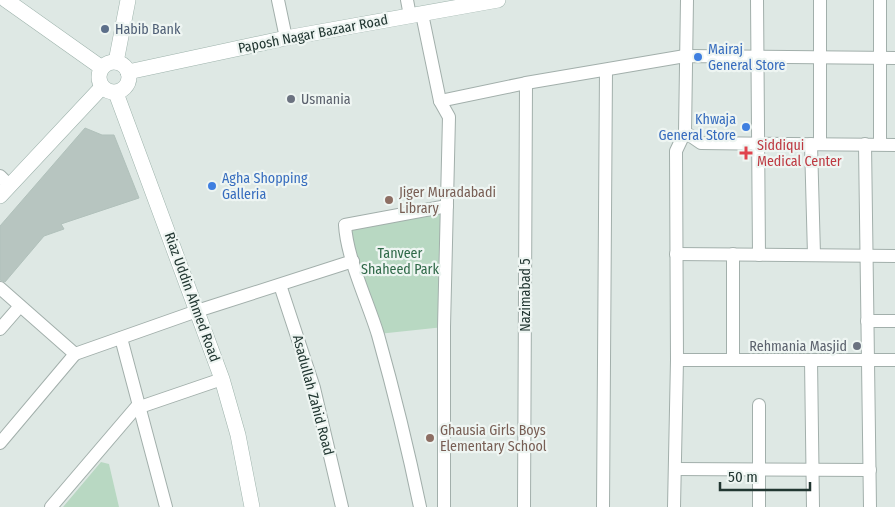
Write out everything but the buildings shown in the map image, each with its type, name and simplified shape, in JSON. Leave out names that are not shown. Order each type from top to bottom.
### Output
[{"type":"main road","points":[[6,0],[102,68]]},
{"type":"main road","points":[[116,62],[128,0]]},
{"type":"main road","name":"Paposh Nagar Bazaar Road","points":[[128,72],[286,38],[498,0]]},
{"type":"main road","points":[[111,62],[121,64],[128,72],[129,81],[127,85],[120,92],[109,90],[98,78],[102,68],[111,62]]},
{"type":"main road","points":[[3,186],[109,90]]},
{"type":"main road","name":"Riaz Uddin Ahmed Road","points":[[109,90],[222,379],[238,435],[252,507]]},
{"type":"street","points":[[278,0],[286,38]]},
{"type":"street","points":[[407,0],[416,15],[440,101],[449,117],[444,327],[444,507]]},
{"type":"street","points":[[674,507],[677,360],[676,151],[685,132],[687,0]]},
{"type":"street","points":[[757,0],[759,255]]},
{"type":"street","points":[[814,255],[820,0]]},
{"type":"street","points":[[880,0],[880,144]]},
{"type":"street","points":[[440,101],[526,83],[685,56],[895,58]]},
{"type":"street","points":[[602,507],[606,70]]},
{"type":"street","name":"Nazimabad 5","points":[[524,507],[526,83]]},
{"type":"street","points":[[685,132],[701,143],[895,145]]},
{"type":"street","points":[[865,144],[870,507]]},
{"type":"street","points":[[420,507],[407,443],[380,343],[353,261],[345,227],[347,224],[447,206]]},
{"type":"street","points":[[676,254],[895,256]]},
{"type":"street","points":[[733,254],[733,360]]},
{"type":"street","points":[[0,443],[75,354],[197,311],[353,261]]},
{"type":"street","name":"Asadullah Zahid Road","points":[[280,284],[314,388],[342,507]]},
{"type":"street","points":[[0,288],[75,354]]},
{"type":"street","points":[[0,329],[20,306]]},
{"type":"street","points":[[867,321],[895,322]]},
{"type":"street","points":[[120,338],[166,507]]},
{"type":"street","points":[[677,360],[895,360]]},
{"type":"street","points":[[811,360],[813,507]]},
{"type":"street","points":[[51,507],[139,406],[222,379]]},
{"type":"street","points":[[759,405],[760,507]]},
{"type":"street","points":[[675,469],[870,470]]},
{"type":"green space","name":"Tanveer Shaheed Park","points":[[447,206],[444,327],[378,334],[347,224]]},
{"type":"green space","points":[[101,462],[109,464],[119,507],[63,507]]},
{"type":"place","name":"Habib Bank","points":[[105,29]]},
{"type":"place","name":"Mairaj General Store","points":[[698,57]]},
{"type":"place","name":"Usmania","points":[[291,99]]},
{"type":"place","name":"Khwaja General Store","points":[[746,127]]},
{"type":"place","name":"Siddiqui Medical Center","points":[[746,153]]},
{"type":"place","name":"Agha Shopping Galleria","points":[[212,186]]},
{"type":"place","name":"Jiger Muradabadi Library","points":[[389,200]]},
{"type":"place","name":"Rehmania Masjid","points":[[857,346]]},
{"type":"place","name":"Ghausia Girls Boys Elementary School","points":[[430,438]]}]
